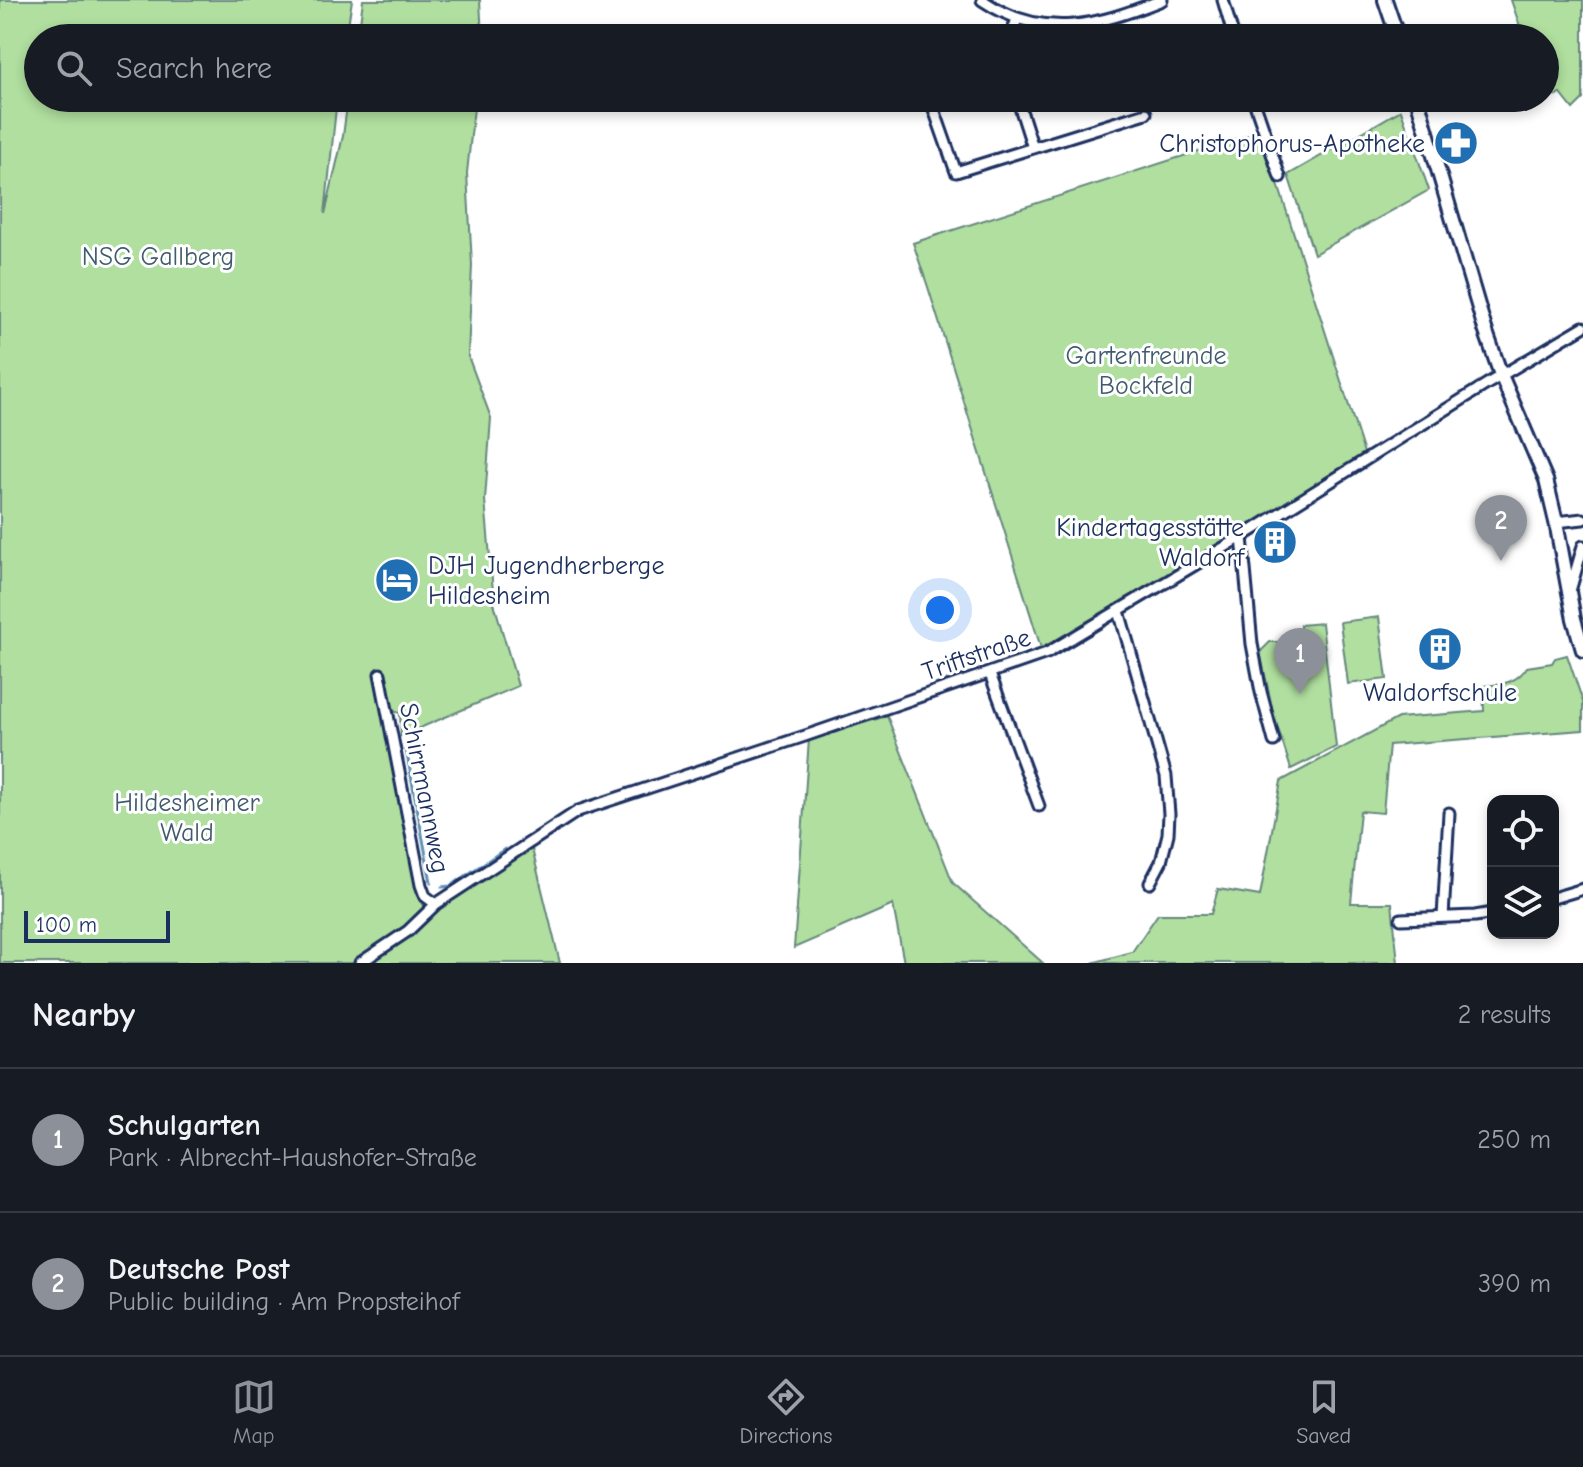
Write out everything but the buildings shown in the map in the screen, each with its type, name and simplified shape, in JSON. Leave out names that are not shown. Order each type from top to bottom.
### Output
[{"type":"street","points":[[982,0],[1017,19],[1039,24]]},
{"type":"street","points":[[1090,24],[1162,0]]},
{"type":"street","points":[[1223,0],[1230,24]]},
{"type":"street","points":[[1385,0],[1393,24]]},
{"type":"street","points":[[1015,24],[1017,19]]},
{"type":"street","points":[[935,112],[956,172],[1146,113]]},
{"type":"street","points":[[1021,112],[1033,148]]},
{"type":"street","points":[[1258,112],[1280,177]]},
{"type":"street","points":[[1421,112],[1472,290],[1501,375],[1546,480],[1583,650]]},
{"type":"street","name":"Triftstraße","points":[[360,963],[408,931],[436,904],[578,811],[1047,653],[1583,327]]},
{"type":"street","points":[[1556,522],[1583,519]]},
{"type":"street","points":[[1242,537],[1252,644],[1274,741]]},
{"type":"street","points":[[1569,594],[1583,546]]},
{"type":"street","points":[[1119,611],[1166,776],[1168,834],[1161,862],[1150,883]]},
{"type":"street","name":"Schirrmannweg","points":[[380,674],[421,885],[425,896],[436,904]]},
{"type":"street","points":[[990,674],[1039,806]]},
{"type":"street","points":[[1443,917],[1449,813]]},
{"type":"street","points":[[1559,896],[1583,889]]},
{"type":"street","points":[[1401,919],[1487,914]]},
{"type":"green space","points":[[0,0],[352,0],[348,24],[24,24],[24,112],[336,112],[325,214],[346,112],[474,112],[467,173],[472,265],[468,356],[491,418],[485,500],[494,603],[518,686],[401,736],[400,713],[382,708],[422,904],[434,911],[531,845],[560,963],[0,963]]},
{"type":"green space","points":[[363,0],[480,0],[481,24],[360,24]]},
{"type":"green space","points":[[1511,0],[1583,0],[1583,99],[1573,109],[1559,95],[1559,24],[1519,24]]},
{"type":"green space","points":[[1402,112],[1429,190],[1314,254],[1288,175]]},
{"type":"green space","name":"Gartenfreunde Bockfeld","points":[[1261,131],[1364,453],[1117,610],[1041,648],[913,243]]},
{"type":"green space","points":[[1379,617],[1387,679],[1348,684],[1340,622]]},
{"type":"green space","points":[[1322,623],[1336,747],[1291,769],[1274,716],[1260,652],[1270,642],[1284,642],[1292,671],[1304,670],[1300,625]]},
{"type":"green space","points":[[1567,655],[1583,702],[1583,730],[1389,745],[1383,813],[1360,811],[1351,903],[1392,903],[1398,963],[1092,963],[1132,952],[1158,914],[1211,914],[1218,889],[1260,896],[1281,781],[1398,718],[1484,711],[1483,686],[1508,682],[1527,667],[1552,663],[1555,658]]},
{"type":"green space","points":[[887,716],[953,883],[1043,963],[904,963],[893,905],[794,948],[809,739]]},
{"type":"waterway","points":[[406,749],[431,882]]},
{"type":"waterway","points":[[442,887],[451,886],[505,849]]},
{"type":"place","name":"Christophorus-Apotheke","points":[[1456,143]]},
{"type":"place","name":"Kindertagesstätte Waldorf","points":[[1275,542]]},
{"type":"place","name":"Deutsche Post","points":[[1501,561]]},
{"type":"place","name":"DJH Jugendherberge Hildesheim","points":[[397,580]]},
{"type":"place","name":"Waldorfschule","points":[[1440,649]]},
{"type":"place","name":"Schulgarten","points":[[1300,694]]},
{"type":"park label","name":"NSG Gallberg","points":[[158,256]]},
{"type":"park label","name":"Hildesheimer Wald","points":[[187,817]]}]
